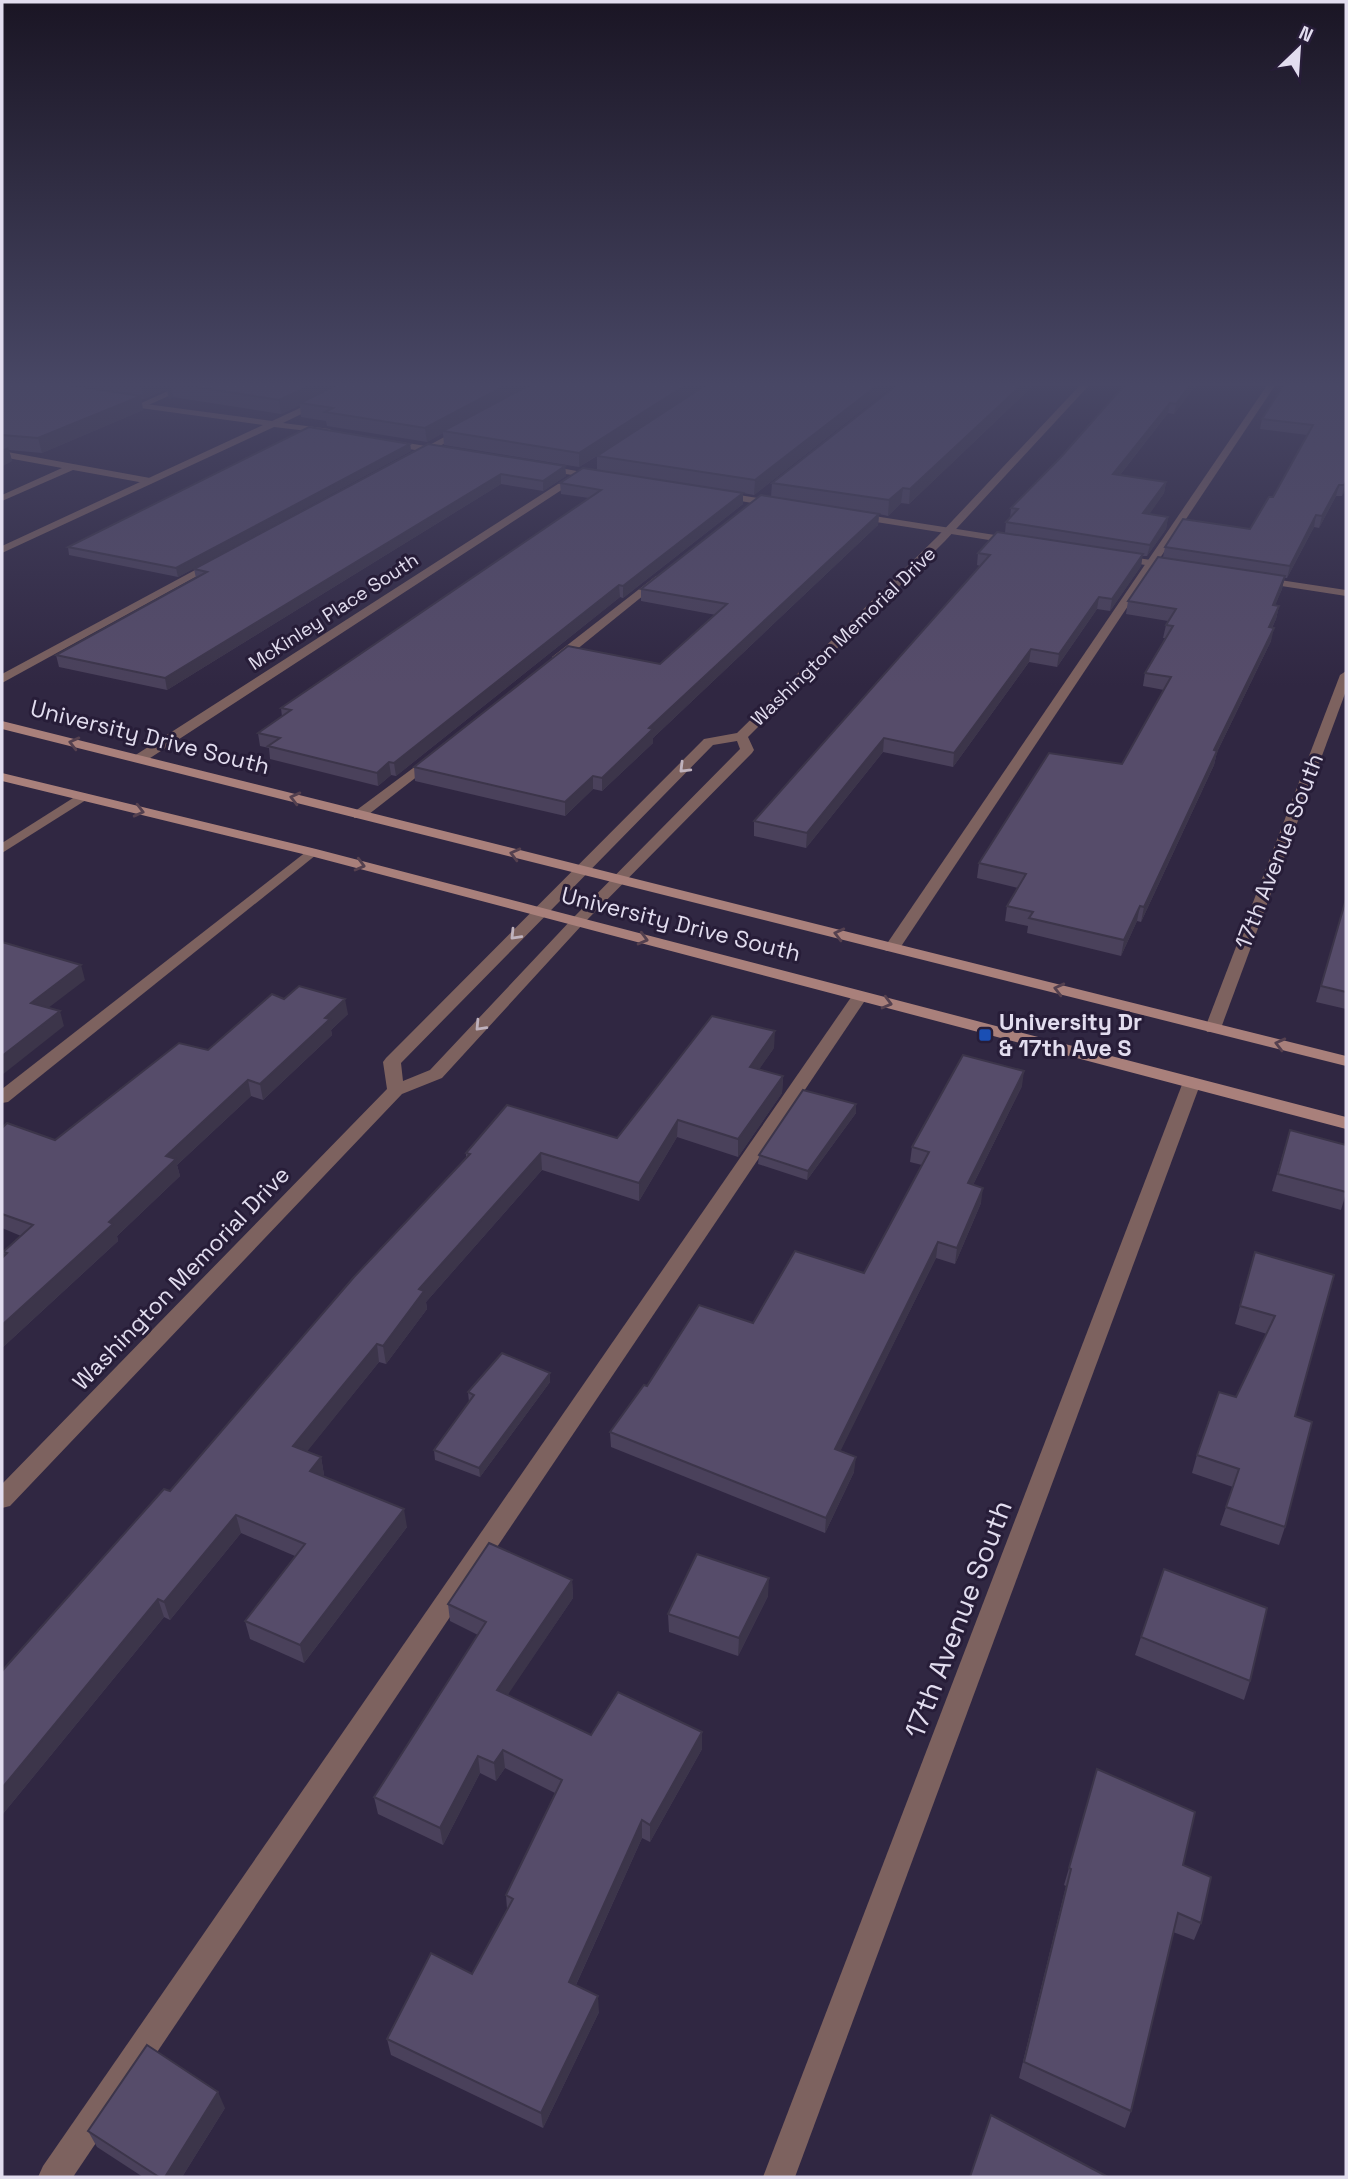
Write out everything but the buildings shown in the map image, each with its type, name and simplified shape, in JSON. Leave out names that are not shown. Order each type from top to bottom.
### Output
[{"type":"main road","name":"University Drive South","points":[[2,725],[1346,1061]]},
{"type":"main road","name":"University Drive South","points":[[2,777],[311,852],[1346,1123]]},
{"type":"street","points":[[2,498],[37,483]]},
{"type":"street","points":[[2,550],[146,483]]},
{"type":"street","name":"McKinley Place South","points":[[139,760],[569,483]]},
{"type":"street","name":"Washington Memorial Drive","points":[[396,1090],[393,1062],[538,912],[709,742],[741,736],[949,531],[994,483]]},
{"type":"street","points":[[892,947],[1207,483]]},
{"type":"street","points":[[748,510],[774,489]]},
{"type":"street","points":[[705,493],[786,506]]},
{"type":"street","points":[[841,514],[1029,544]]},
{"type":"street","points":[[1112,557],[1193,569]]},
{"type":"street","points":[[2,679],[220,561]]},
{"type":"street","points":[[543,670],[672,569]]},
{"type":"street","points":[[1245,577],[1346,593]]},
{"type":"street","name":"17th Avenue South","points":[[1213,1028],[1346,675]]},
{"type":"street","name":"Washington Memorial Drive","points":[[2,1499],[396,1090],[436,1074],[577,922],[747,750],[741,736]]},
{"type":"street","points":[[359,815],[446,746]]},
{"type":"street","points":[[2,849],[81,797]]},
{"type":"street","points":[[2,1098],[311,852]]},
{"type":"street","points":[[54,2177],[860,996]]},
{"type":"street","name":"17th Avenue South","points":[[779,2177],[1192,1082]]},
{"type":"place","name":"University Dr & 17th Ave S","points":[[985,1035]]}]
